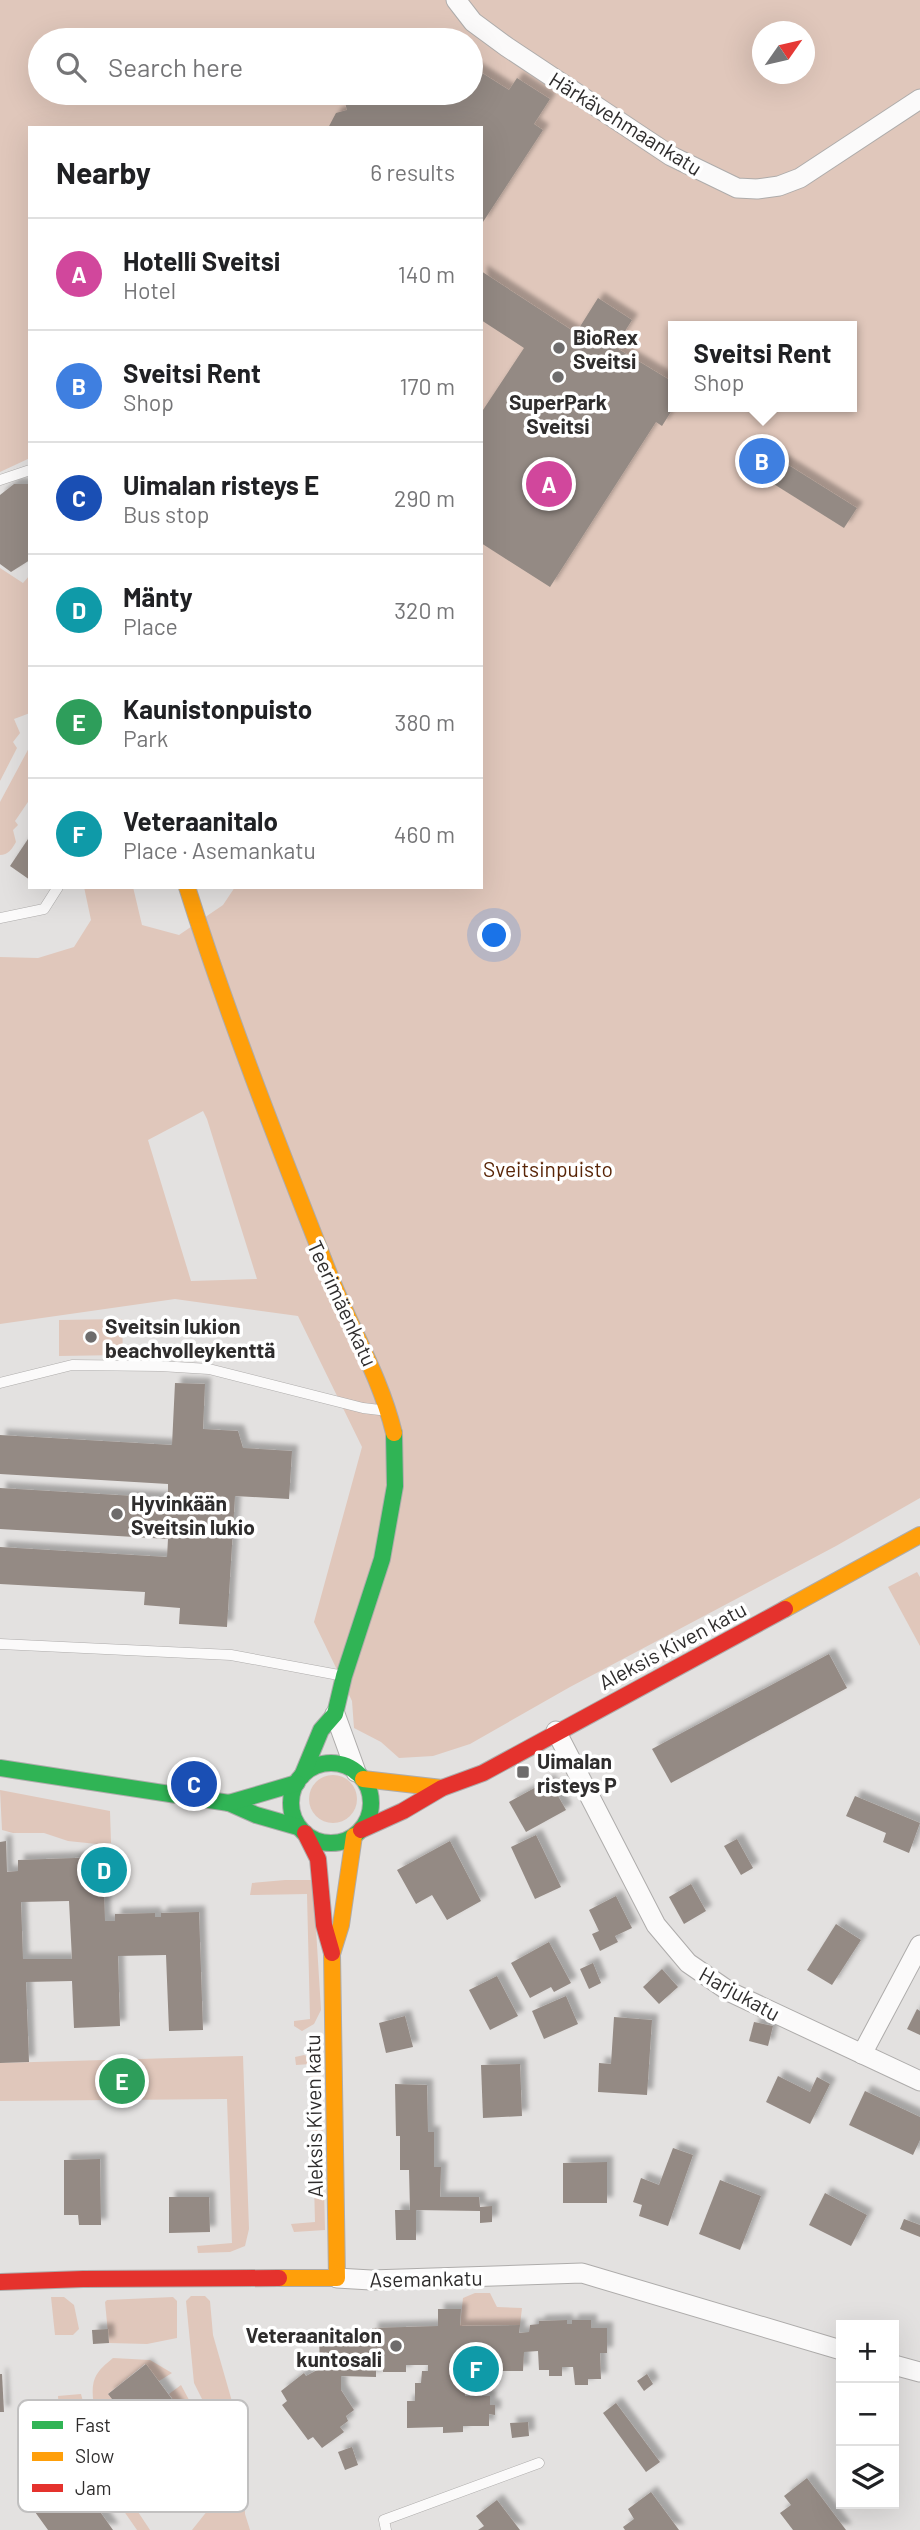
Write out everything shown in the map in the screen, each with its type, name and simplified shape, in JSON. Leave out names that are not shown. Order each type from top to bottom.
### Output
[{"type":"street","name":"Härkävehmaankatu","points":[[456,0],[481,28]]},
{"type":"street","name":"Härkävehmaankatu","points":[[483,29],[671,156],[737,188],[779,186],[800,178],[920,99]]},
{"type":"street","name":"Teerimäenkatu","points":[[193,892],[235,1033],[303,1212],[335,1289],[373,1368],[395,1436],[396,1462],[391,1520],[382,1559],[344,1676],[335,1714],[321,1730],[299,1779]]},
{"type":"street","name":"Aleksis Kiven katu","points":[[332,1954],[341,1925],[358,1833],[404,1811],[442,1788],[483,1773],[920,1535]]},
{"type":"street","points":[[0,1768],[229,1803],[302,1830],[316,1840],[343,1842],[358,1833],[367,1821],[371,1799],[335,1714]]},
{"type":"street","name":"Harjukatu","points":[[556,1731],[656,1925],[688,1963],[730,1992],[920,2081]]},
{"type":"street","points":[[229,1803],[299,1779],[312,1768],[323,1764],[346,1766],[359,1776]]},
{"type":"street","name":"Aleksis Kiven katu","points":[[359,1776],[385,1783],[442,1788]]},
{"type":"street","points":[[299,1779],[291,1805],[302,1830]]},
{"type":"street","name":"Aleksis Kiven katu","points":[[302,1830],[318,1859],[324,1925],[332,1954],[337,2278]]},
{"type":"street","points":[[862,2054],[920,1945]]},
{"type":"street","name":"Asemankatu","points":[[0,2282],[83,2279],[371,2280],[582,2273],[836,2349]]},
{"type":"street","points":[[899,2366],[920,2372]]},
{"type":"lane","points":[[0,480],[28,471]]},
{"type":"lane","points":[[0,918],[44,909],[57,889]]},
{"type":"lane","points":[[0,1383],[72,1365],[209,1369],[363,1408],[389,1411]]},
{"type":"lane","points":[[0,1644],[231,1655],[344,1676]]},
{"type":"lane","points":[[386,2530],[384,2520],[539,2463]]},
{"type":"green space","name":"Sveitsinpuisto","points":[[0,0],[920,0],[920,1498],[470,1744],[433,1756],[399,1758],[381,1742],[354,1728],[352,1701],[314,1622],[362,1447],[298,1316],[175,1299],[0,1324],[0,957],[38,958],[74,947],[91,920],[84,889],[133,889],[142,925],[179,935],[223,905],[234,889],[483,889],[483,126],[28,126],[28,459],[0,472]],"holes":[[[203,1111],[257,1279],[191,1281],[148,1140]]]},
{"type":"green space","points":[[0,568],[23,583],[28,577],[28,714],[14,719],[20,733],[13,742],[17,748],[0,781]]},
{"type":"green space","points":[[28,750],[28,802],[15,821],[18,825],[13,830],[16,842],[8,853],[3,855],[0,855],[0,802]]},
{"type":"green space","name":"Sveitsin lukion beachvolleykenttä","points":[[122,1319],[123,1355],[59,1356],[59,1320]]},
{"type":"green space","points":[[917,1572],[920,1577],[920,1646],[888,1587]]},
{"type":"green space","points":[[333,1775],[350,1782],[357,1799],[350,1816],[333,1823],[316,1816],[309,1799],[316,1782]]},
{"type":"green space","points":[[0,1790],[110,1811],[111,1843],[106,1845],[68,1841],[44,1833],[13,1833],[2,1830]]},
{"type":"green space","points":[[313,1880],[321,2010],[314,2024],[302,2031],[294,2026],[294,2021],[310,2019],[307,1894],[250,1895],[252,1883]]},
{"type":"green space","points":[[304,2055],[316,2059],[321,2072],[325,2230],[294,2232],[291,2224],[315,2222],[311,2064],[296,2065],[295,2057]]},
{"type":"green space","points":[[243,2056],[249,2229],[245,2246],[230,2252],[198,2253],[197,2246],[232,2243],[227,2099],[0,2101],[0,2063]]},
{"type":"green space","points":[[475,2293],[490,2293],[497,2307],[522,2308],[520,2325],[460,2326],[463,2298]]},
{"type":"green space","points":[[191,2296],[205,2296],[210,2301],[213,2335],[232,2400],[202,2400],[194,2383],[186,2301]]},
{"type":"green space","points":[[51,2297],[64,2297],[74,2305],[79,2329],[73,2335],[55,2335]]},
{"type":"green space","points":[[173,2297],[177,2301],[177,2338],[147,2344],[109,2343],[107,2300]]},
{"type":"green space","points":[[113,2358],[150,2360],[172,2373],[159,2381],[145,2364],[108,2394],[113,2400],[94,2400],[95,2378]]},
{"type":"green space","points":[[181,2385],[189,2400],[173,2400],[169,2394]]},
{"type":"green space","points":[[81,2394],[83,2400],[58,2400],[58,2396]]},
{"type":"green space","points":[[124,2512],[138,2512],[150,2530],[137,2530]]},
{"type":"green space","points":[[206,2512],[245,2512],[250,2530],[192,2530]]},
{"type":"building","points":[[483,74],[509,90],[517,78],[550,99],[534,124],[543,130],[483,222],[483,126],[329,126],[336,113],[347,110],[346,105],[483,105]]},
{"type":"building","points":[[483,272],[576,333],[598,298],[632,320],[615,347],[668,379],[668,412],[671,412],[662,426],[656,422],[550,587],[483,544],[483,410],[524,348],[483,321]]},
{"type":"building","points":[[758,446],[857,508],[844,528],[745,466]]},
{"type":"building","points":[[14,484],[28,484],[28,561],[11,572],[0,564],[0,495]]},
{"type":"building","points":[[28,839],[28,879],[10,866]]},
{"type":"building","name":"Hyvinkään Sveitsin lukio","points":[[175,1383],[205,1384],[203,1429],[238,1431],[243,1448],[292,1451],[289,1499],[235,1496],[227,1627],[179,1624],[180,1608],[144,1605],[145,1592],[0,1584],[0,1547],[167,1557],[168,1539],[0,1529],[0,1488],[168,1498],[168,1484],[0,1474],[0,1435],[172,1445]]},
{"type":"building","points":[[829,1654],[847,1688],[671,1783],[652,1749]]},
{"type":"building","points":[[549,1780],[566,1810],[526,1832],[509,1802]]},
{"type":"building","points":[[855,1796],[920,1823],[909,1853],[883,1842],[886,1833],[846,1816]]},
{"type":"building","points":[[536,1835],[561,1887],[535,1899],[511,1847]]},
{"type":"building","points":[[737,1839],[753,1868],[741,1875],[724,1846]]},
{"type":"building","points":[[6,1841],[7,1872],[18,1871],[18,1860],[103,1857],[105,1921],[115,1921],[115,1914],[155,1913],[155,1917],[161,1917],[161,1913],[199,1912],[203,2030],[169,2031],[166,1955],[118,1956],[120,2026],[74,2028],[72,1981],[26,1982],[29,2062],[0,2063],[0,1842]],"holes":[[[69,1901],[72,1959],[23,1959],[21,1902]]]},
{"type":"building","points":[[450,1841],[481,1901],[447,1920],[432,1895],[416,1904],[397,1870]]},
{"type":"building","points":[[691,1884],[706,1911],[684,1924],[669,1897]]},
{"type":"building","points":[[616,1896],[632,1928],[615,1936],[618,1942],[600,1951],[592,1934],[599,1931],[589,1910]]},
{"type":"building","points":[[836,1924],[861,1940],[832,1985],[807,1970]]},
{"type":"building","points":[[549,1942],[571,1983],[554,1992],[551,1987],[530,1998],[511,1963]]},
{"type":"building","points":[[593,1963],[601,1983],[589,1989],[580,1969]]},
{"type":"building","points":[[662,1969],[678,1987],[659,2004],[643,1987]]},
{"type":"building","points":[[497,1976],[518,2016],[490,2030],[469,1990]]},
{"type":"building","points":[[566,1996],[578,2024],[544,2039],[532,2011]]},
{"type":"building","points":[[917,2009],[920,2011],[920,2035],[907,2029]]},
{"type":"building","points":[[405,2016],[413,2047],[386,2053],[379,2023]]},
{"type":"building","points":[[614,2017],[652,2020],[647,2095],[598,2092],[599,2063],[611,2064]]},
{"type":"building","points":[[754,2022],[773,2026],[768,2046],[749,2041]]},
{"type":"building","points":[[520,2064],[522,2116],[483,2118],[481,2065]]},
{"type":"building","points":[[778,2076],[810,2092],[817,2077],[830,2084],[810,2124],[766,2102]]},
{"type":"building","points":[[395,2084],[427,2085],[428,2132],[434,2132],[434,2167],[441,2167],[440,2197],[479,2197],[480,2207],[492,2206],[492,2222],[480,2223],[480,2211],[416,2210],[416,2240],[396,2240],[395,2210],[410,2210],[409,2170],[400,2170]]},
{"type":"building","points":[[865,2091],[920,2117],[920,2140],[913,2155],[849,2125]]},
{"type":"building","points":[[673,2148],[693,2155],[668,2226],[639,2216],[642,2205],[633,2202],[641,2178],[659,2185]]},
{"type":"building","points":[[100,2159],[101,2225],[79,2225],[78,2215],[64,2215],[64,2160]]},
{"type":"building","points":[[607,2162],[607,2203],[563,2203],[563,2163]]},
{"type":"building","points":[[720,2180],[761,2196],[740,2250],[699,2234]]},
{"type":"building","points":[[825,2193],[867,2215],[851,2246],[809,2225]]},
{"type":"building","points":[[169,2197],[209,2197],[210,2232],[169,2233]]},
{"type":"building","points":[[904,2219],[920,2225],[920,2237],[900,2229]]},
{"type":"building","points":[[438,2309],[461,2309],[460,2326],[520,2325],[519,2333],[529,2332],[530,2325],[539,2324],[539,2321],[567,2320],[567,2324],[572,2324],[572,2320],[591,2320],[591,2328],[607,2328],[607,2353],[600,2353],[601,2379],[588,2379],[588,2385],[575,2385],[573,2367],[562,2367],[562,2376],[549,2376],[549,2370],[539,2370],[538,2351],[524,2352],[523,2371],[466,2371],[465,2396],[490,2396],[490,2405],[495,2405],[495,2415],[489,2414],[489,2426],[463,2426],[463,2432],[443,2433],[443,2427],[407,2428],[407,2401],[415,2401],[415,2383],[421,2383],[422,2371],[428,2371],[428,2365],[406,2365],[406,2372],[383,2372],[383,2365],[376,2365],[376,2377],[341,2376],[341,2390],[354,2410],[346,2416],[348,2421],[340,2427],[344,2432],[322,2448],[313,2437],[308,2440],[282,2405],[287,2401],[281,2391],[304,2373],[306,2376],[323,2367],[319,2340],[372,2341],[372,2328],[438,2326]]},
{"type":"building","points":[[108,2329],[109,2343],[93,2344],[92,2330]]},
{"type":"building","points":[[146,2364],[173,2400],[113,2400],[108,2394]]},
{"type":"building","points":[[2,2374],[4,2412],[0,2412]]},
{"type":"building","points":[[647,2374],[653,2384],[644,2391],[637,2381]]},
{"type":"building","points":[[616,2403],[660,2462],[646,2472],[603,2413]]},
{"type":"building","points":[[528,2422],[529,2436],[512,2438],[510,2423]]},
{"type":"building","points":[[352,2447],[358,2465],[345,2470],[338,2452]]},
{"type":"building","points":[[807,2478],[846,2530],[793,2530],[780,2513],[791,2505],[784,2496]]},
{"type":"building","points":[[651,2492],[679,2530],[625,2530],[623,2527],[634,2519],[628,2509]]},
{"type":"building","points":[[497,2500],[520,2530],[478,2530],[484,2526],[476,2516]]},
{"type":"building","points":[[35,2512],[100,2512],[113,2530],[48,2530]]},
{"type":"traffic: fast","points":[[302,1776],[321,1730],[335,1714],[344,1676],[382,1559],[395,1486],[394,1433]]},
{"type":"traffic: fast","points":[[331,1763],[346,1766],[359,1775],[368,1788],[371,1803],[368,1818],[359,1831],[346,1840],[331,1843],[316,1840],[303,1831],[294,1818],[291,1803],[294,1788],[303,1775],[316,1766],[331,1763]]},
{"type":"traffic: fast","points":[[0,1768],[229,1803],[256,1815],[298,1827]]},
{"type":"traffic: fast","points":[[229,1803],[297,1783]]},
{"type":"traffic: slow","points":[[188,889],[272,1128],[336,1291],[373,1371],[394,1433]]},
{"type":"traffic: slow","points":[[785,1609],[920,1535]]},
{"type":"traffic: slow","points":[[363,1779],[442,1788]]},
{"type":"traffic: slow","points":[[279,2278],[337,2278],[332,1954],[341,1925],[354,1836]]},
{"type":"traffic: jam","points":[[361,1830],[403,1811],[442,1788],[483,1773],[785,1609]]},
{"type":"traffic: jam","points":[[305,1833],[318,1859],[324,1925],[332,1953]]},
{"type":"traffic: jam","points":[[0,2282],[279,2278]]},
{"type":"place","name":"BioRex Sveitsi","points":[[559,348]]},
{"type":"place","name":"SuperPark Sveitsi","points":[[558,377]]},
{"type":"place","name":"Sveitsi Rent","points":[[762,461]]},
{"type":"place","name":"Hotelli Sveitsi","points":[[549,484]]},
{"type":"place","name":"Sveitsin lukion beachvolleykenttä","points":[[91,1337]]},
{"type":"place","name":"Hyvinkään Sveitsin lukio","points":[[117,1514]]},
{"type":"place","name":"Uimalan risteys P","points":[[523,1772]]},
{"type":"place","name":"Uimalan risteys E","points":[[194,1784]]},
{"type":"place","name":"Mänty","points":[[104,1870]]},
{"type":"place","name":"Kaunistonpuisto","points":[[122,2081]]},
{"type":"place","name":"Veteraanitalon kuntosali","points":[[396,2346]]},
{"type":"place","name":"Veteraanitalo","points":[[476,2369]]}]
